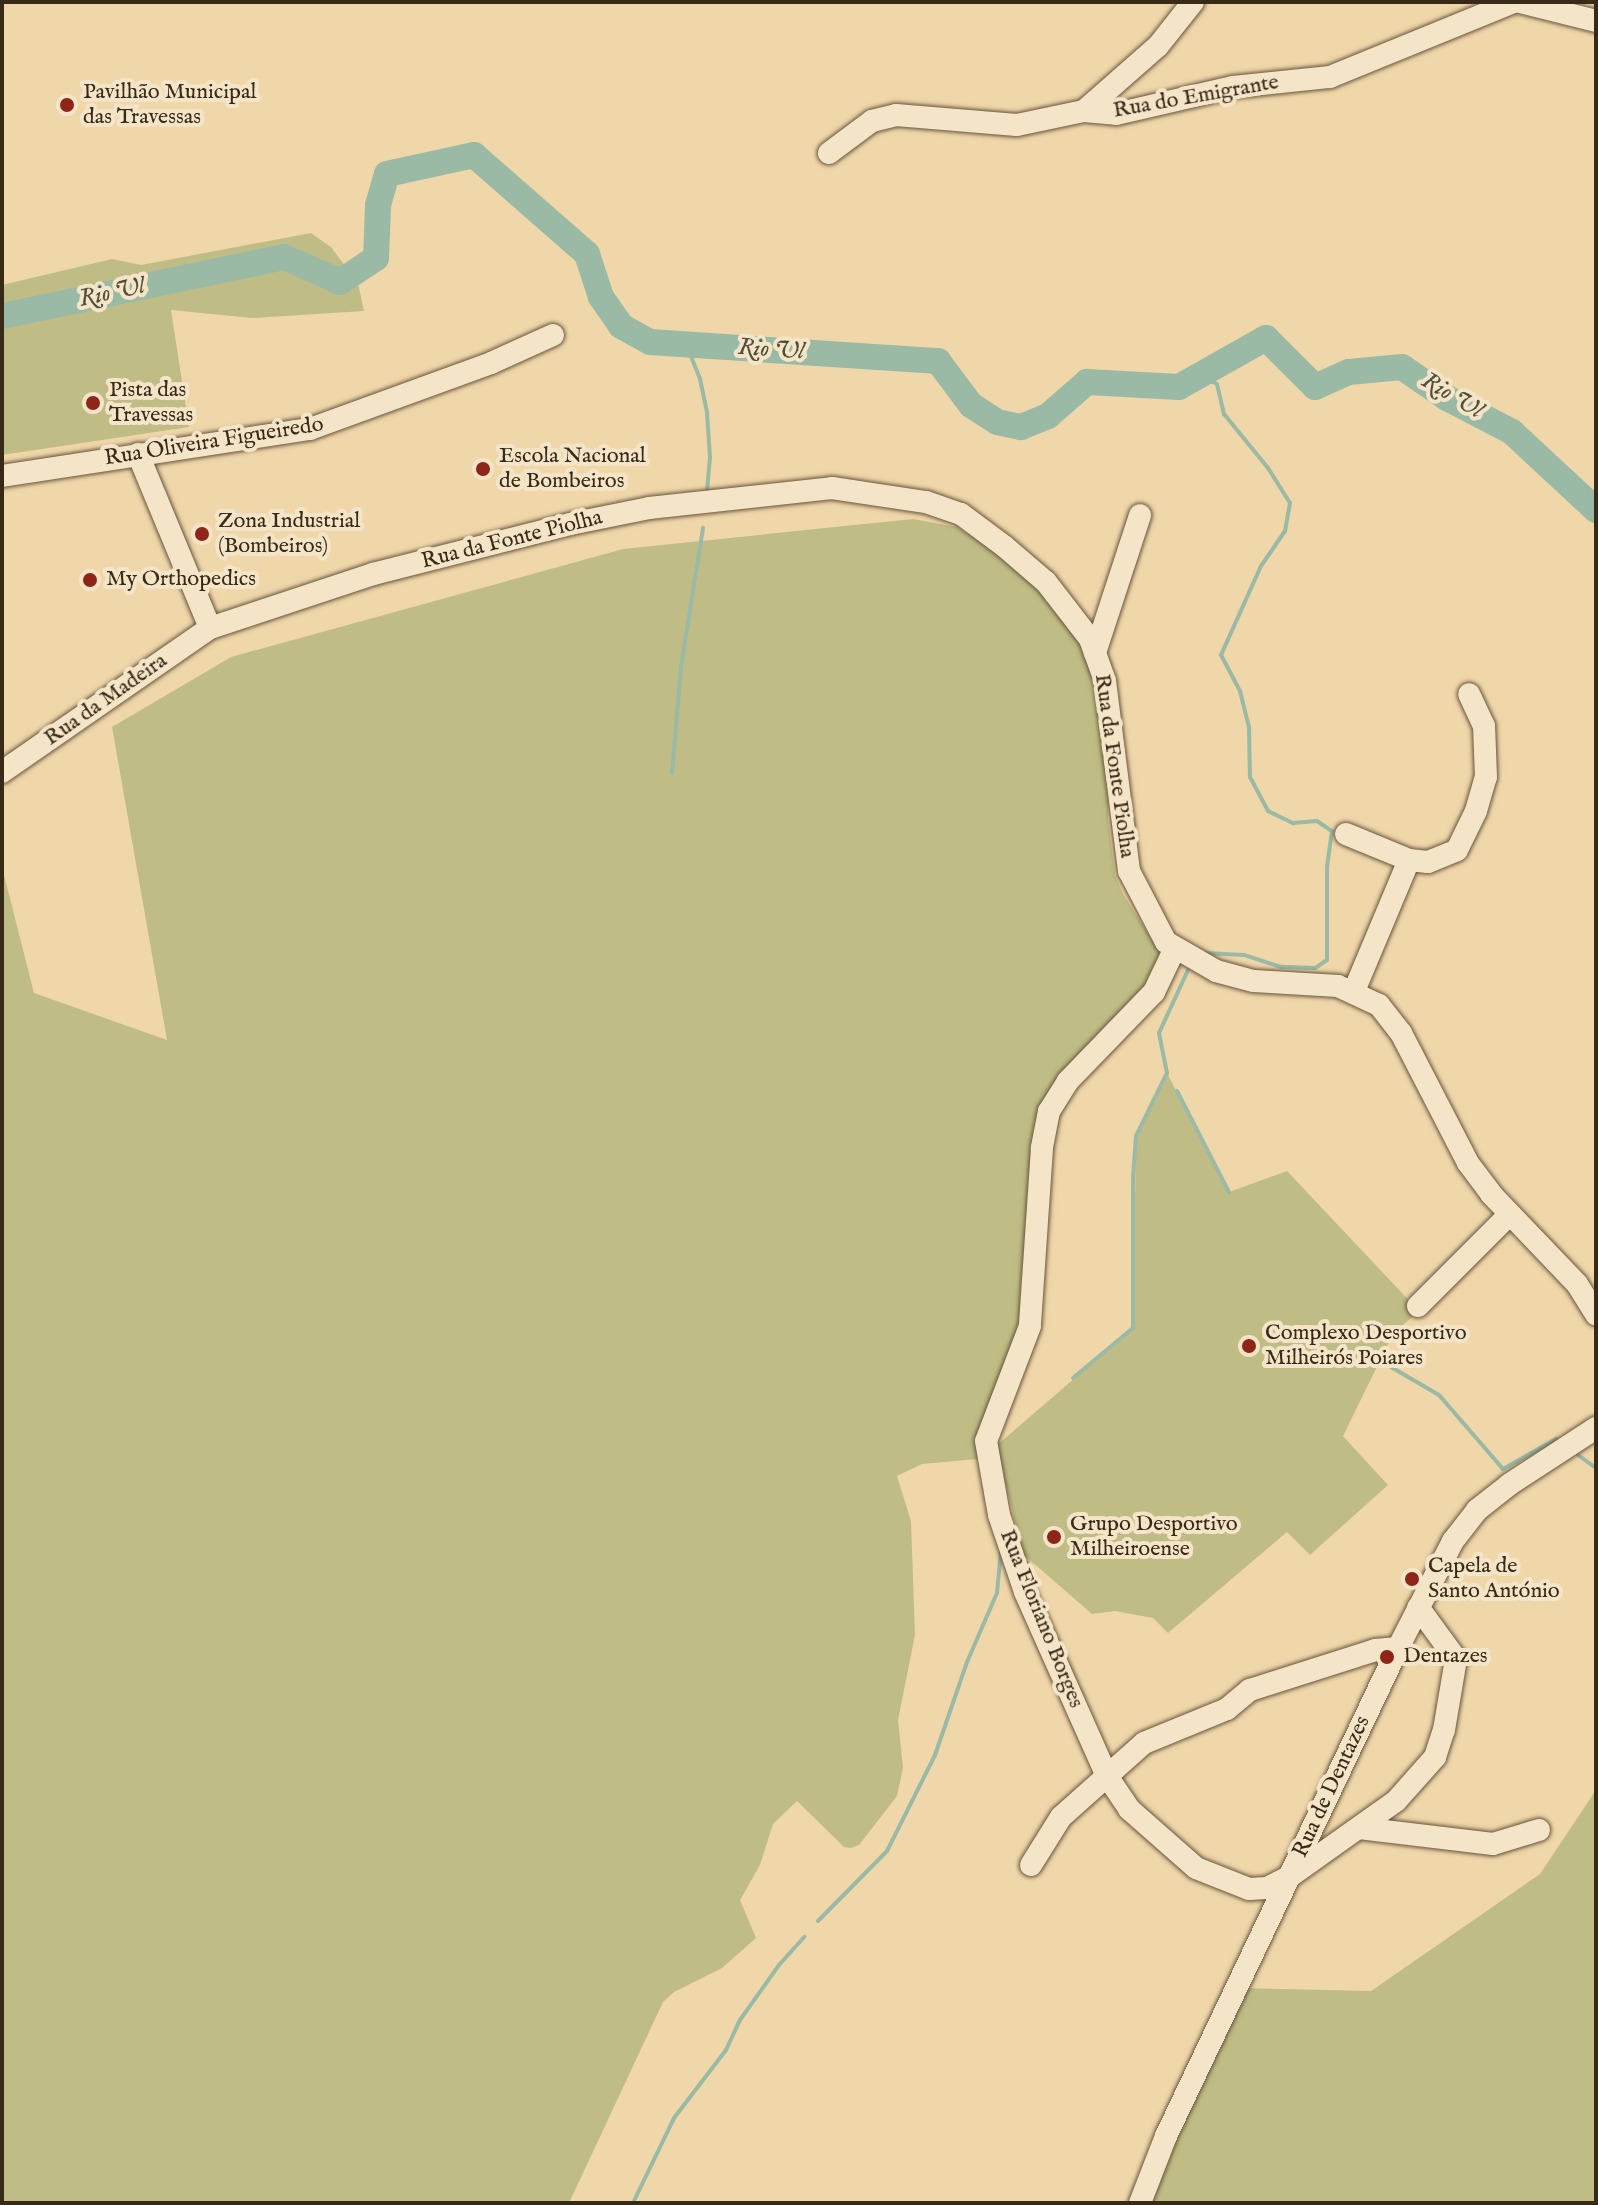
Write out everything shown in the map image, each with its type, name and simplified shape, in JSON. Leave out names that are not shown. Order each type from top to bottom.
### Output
[{"type":"street","points":[[1084,111],[1158,46],[1193,2]]},
{"type":"street","name":"Rua do Emigrante","points":[[829,153],[872,121],[896,115],[1017,125],[1084,111],[1116,114],[1233,87],[1330,77],[1517,2],[1596,21]]},
{"type":"street","name":"Rua Oliveira Figueiredo","points":[[2,476],[310,429],[491,363],[553,335]]},
{"type":"street","points":[[138,454],[210,628]]},
{"type":"street","name":"Rua da Fonte Piolha","points":[[210,628],[373,574],[597,518],[832,488],[926,502],[961,514],[1046,582],[1090,639],[1105,681],[1129,871],[1166,942],[1216,971],[1254,981],[1338,986],[1379,1005],[1394,1021],[1468,1163],[1510,1214],[1577,1284],[1596,1314]]},
{"type":"street","points":[[1095,653],[1140,515]]},
{"type":"street","name":"Rua da Madeira","points":[[2,772],[210,628]]},
{"type":"street","points":[[1346,834],[1409,860],[1428,862],[1457,850],[1476,811],[1486,777],[1484,726],[1469,694]]},
{"type":"street","points":[[1354,991],[1409,860]]},
{"type":"street","name":"Rua Floriano Borges","points":[[1175,948],[1154,992],[1068,1081],[1049,1111],[1042,1148],[1030,1326],[986,1441],[999,1515],[1025,1592],[1107,1776],[1129,1809],[1196,1868],[1249,1889],[1267,1888],[1289,1877]]},
{"type":"street","points":[[1418,1306],[1510,1214]]},
{"type":"street","name":"Rua de Dentazes","points":[[1140,2203],[1161,2146],[1398,1648],[1453,1541],[1477,1510],[1510,1484],[1596,1428]]},
{"type":"street","points":[[1289,1877],[1359,1828],[1418,1780],[1435,1757],[1444,1730],[1456,1659],[1418,1607]]},
{"type":"street","points":[[1031,1865],[1061,1817],[1144,1743],[1227,1709],[1250,1690],[1375,1650],[1398,1648]]},
{"type":"street","points":[[1359,1828],[1493,1844],[1539,1830]]},
{"type":"shaded area","points":[[311,233],[331,247],[358,283],[364,311],[252,318],[171,310],[189,427],[2,455],[2,285],[112,259],[141,265]]},
{"type":"shaded area","points":[[913,519],[957,527],[988,546],[1061,611],[1091,661],[1109,752],[1108,820],[1115,875],[1123,894],[1162,956],[1160,971],[1046,1098],[1026,1311],[977,1459],[922,1464],[897,1476],[911,1521],[915,1635],[898,1720],[903,1768],[897,1796],[859,1845],[851,1848],[844,1847],[797,1801],[773,1824],[760,1865],[740,1900],[756,1938],[722,1968],[674,1992],[663,2002],[569,2203],[2,2203],[2,867],[34,993],[167,1040],[112,727],[231,657],[623,549]]},
{"type":"shaded area","name":"Complexo Desportivo Milheirós Poiares","points":[[1167,1073],[1229,1192],[1287,1171],[1419,1311],[1393,1334],[1343,1436],[1388,1485],[1310,1555],[1287,1532],[1168,1633],[1153,1618],[1115,1611],[1092,1614],[1024,1555],[996,1446],[1133,1328],[1136,1136]]},
{"type":"shaded area","points":[[1596,1790],[1596,2203],[1141,2203],[1236,1988],[1371,1991],[1540,1874]]},
{"type":"waterway","name":"Rio Ul","points":[[2,316],[284,257],[340,282],[376,258],[378,205],[387,174],[474,155],[587,254],[601,297],[621,326],[650,342],[938,361],[971,405],[997,422],[1021,427],[1048,416],[1087,382],[1179,387],[1266,338],[1315,387],[1349,372],[1402,367],[1447,398],[1512,432],[1596,510]]},
{"type":"waterway","points":[[686,344],[700,379],[707,413],[710,457],[707,494]]},
{"type":"waterway","points":[[1200,375],[1217,384],[1224,414],[1268,468],[1290,503],[1285,531],[1261,566],[1221,655],[1240,691],[1249,727],[1250,777],[1268,811],[1293,823],[1317,821],[1332,831],[1327,868],[1327,960],[1315,968],[1281,967],[1244,955],[1204,953]]},
{"type":"waterway","points":[[672,773],[681,667],[703,528]]},
{"type":"waterway","points":[[1073,1378],[1133,1328],[1136,1136],[1167,1073],[1159,1033],[1188,970]]},
{"type":"waterway","points":[[1177,1091],[1229,1192]]},
{"type":"waterway","points":[[1379,1360],[1439,1395],[1503,1469],[1556,1439]]},
{"type":"waterway","points":[[1578,1455],[1596,1468]]},
{"type":"waterway","points":[[818,1921],[887,1851],[935,1755],[967,1662],[997,1593],[1001,1551]]},
{"type":"waterway","points":[[633,2203],[674,2118],[726,2050],[740,2020],[779,1965],[804,1937]]},
{"type":"place","name":"Pavilhão Municipal das Travessas","points":[[67,105]]},
{"type":"place","name":"Pista das Travessas","points":[[93,403]]},
{"type":"place","name":"Escola Nacional de Bombeiros","points":[[483,469]]},
{"type":"place","name":"Zona Industrial (Bombeiros)","points":[[202,534]]},
{"type":"place","name":"My Orthopedics","points":[[90,580]]},
{"type":"place","name":"Complexo Desportivo Milheirós Poiares","points":[[1249,1346]]},
{"type":"place","name":"Grupo Desportivo Milheiroense","points":[[1054,1537]]},
{"type":"place","name":"Capela de Santo António","points":[[1412,1579]]},
{"type":"place","name":"Dentazes","points":[[1387,1657]]}]
